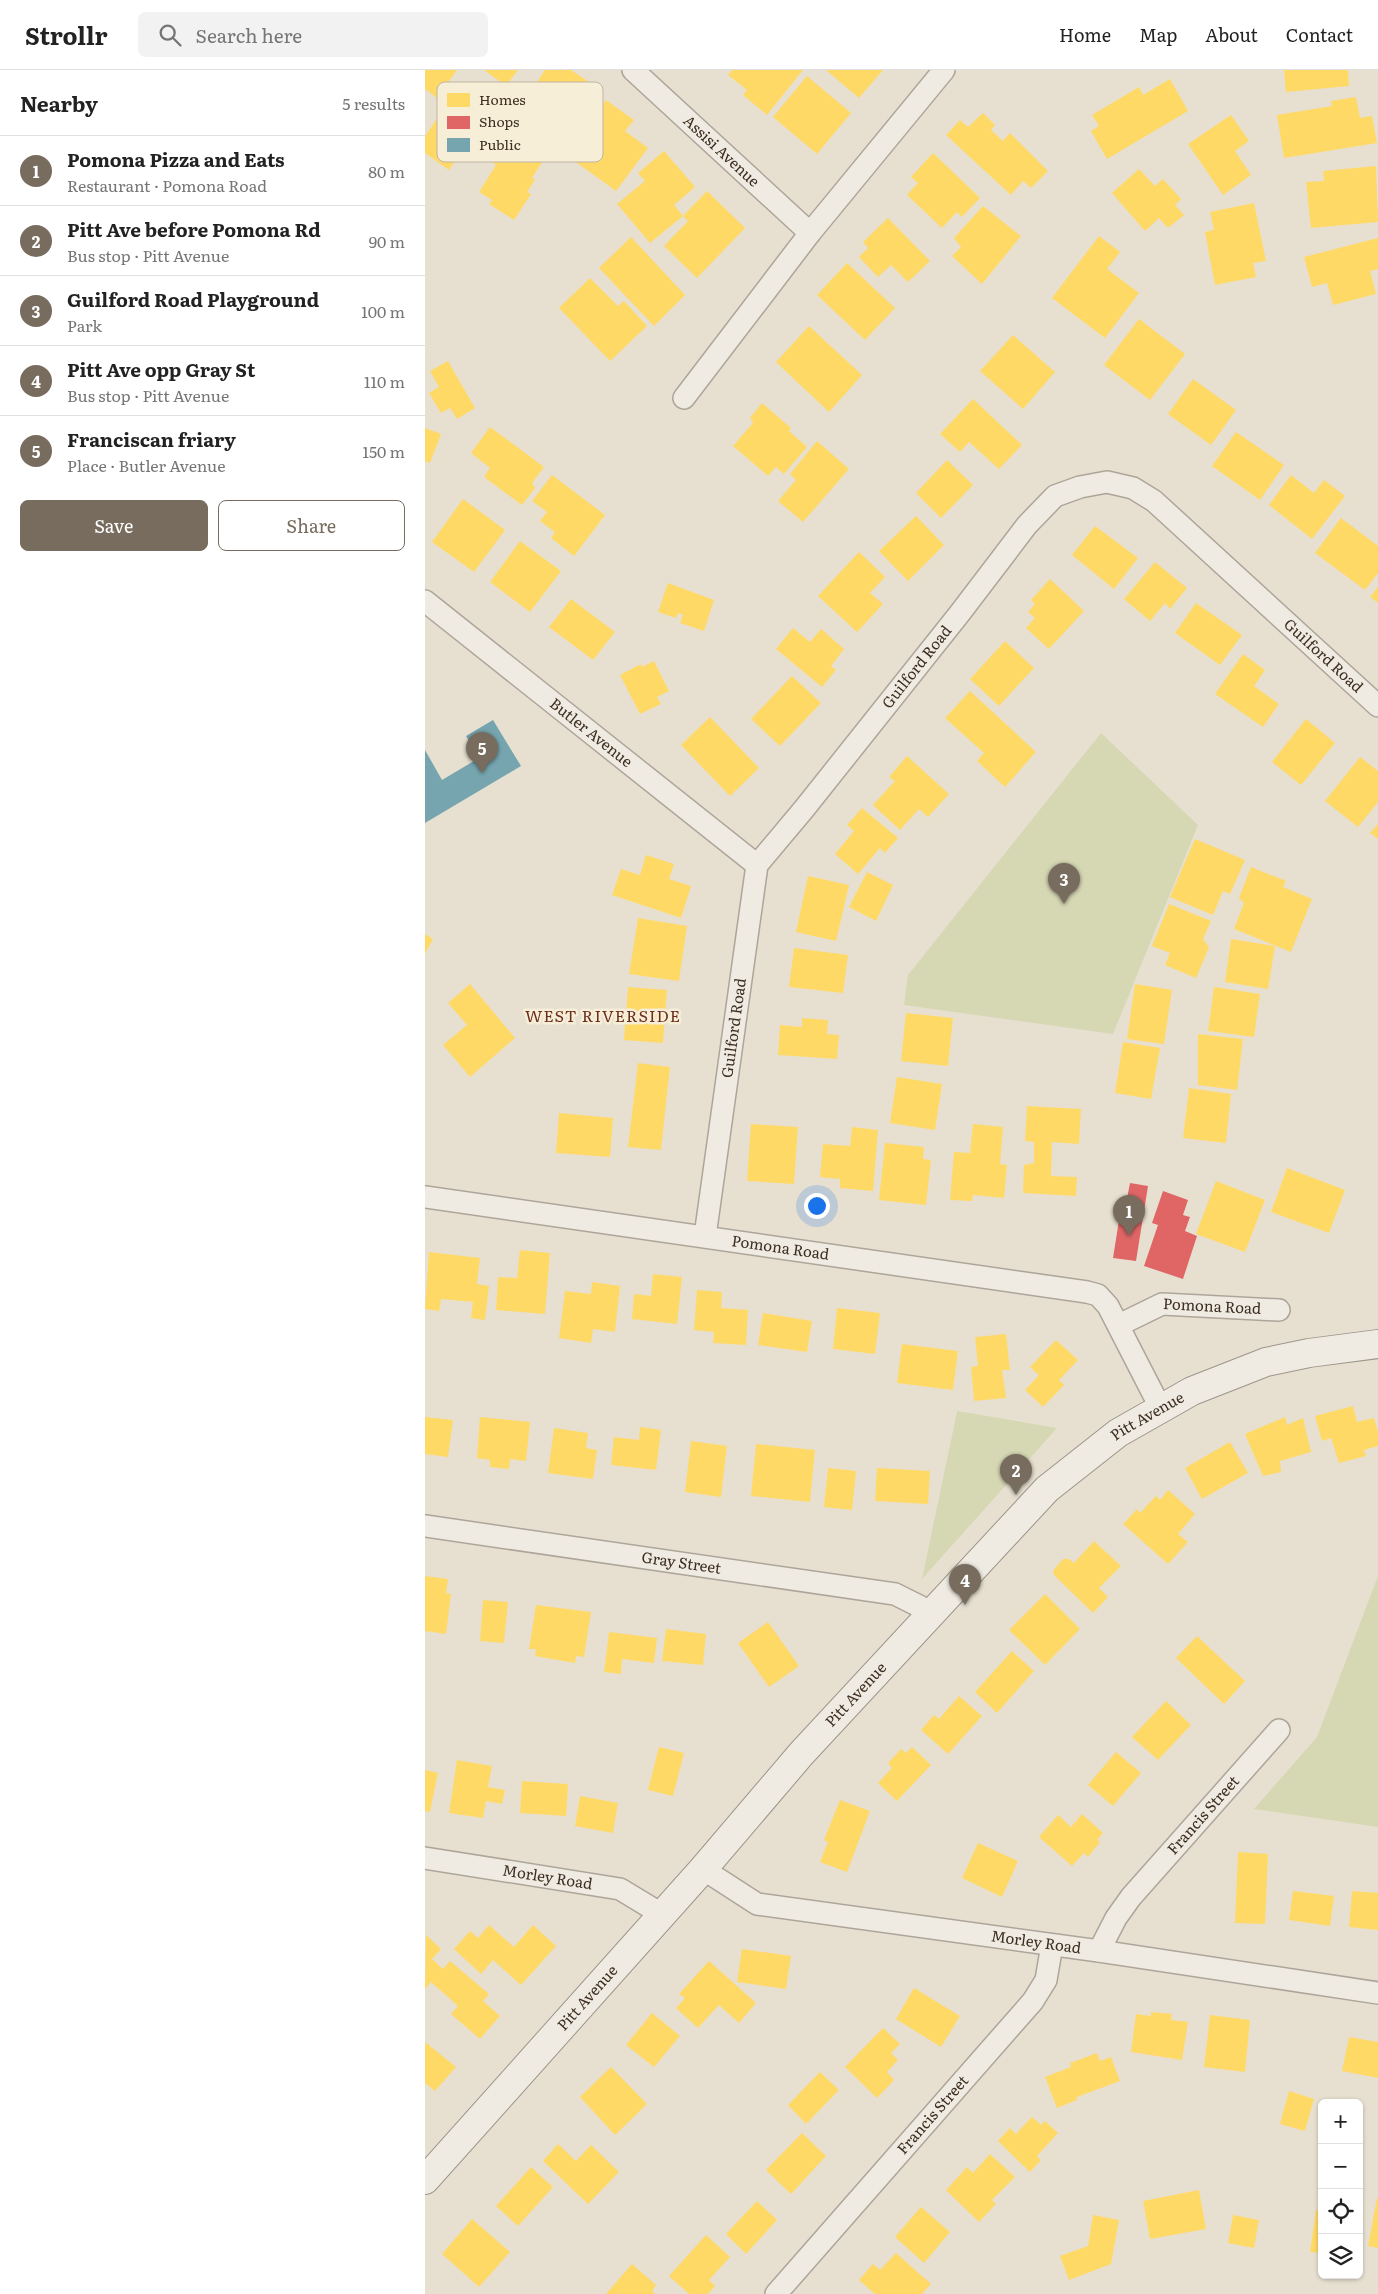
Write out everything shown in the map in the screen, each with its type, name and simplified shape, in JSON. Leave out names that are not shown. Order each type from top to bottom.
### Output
[{"type":"street","name":"Assisi Avenue","points":[[633,70],[810,233]]},
{"type":"street","points":[[684,398],[810,233],[944,70]]},
{"type":"street","name":"Guilford Road","points":[[705,1236],[757,865],[805,809],[1027,525],[1055,496],[1080,487],[1107,482],[1133,488],[1154,501],[1378,706]]},
{"type":"street","name":"Butler Avenue","points":[[425,601],[757,865]]},
{"type":"street","name":"Pomona Road","points":[[425,1197],[705,1236],[1098,1295],[1108,1306],[1119,1325],[1161,1409]]},
{"type":"street","name":"Pomona Road","points":[[1119,1325],[1162,1304],[1279,1310]]},
{"type":"street","name":"Pitt Avenue","points":[[425,2180],[663,1915],[801,1754],[1047,1489],[1118,1433],[1192,1391],[1266,1362],[1309,1352],[1378,1344]]},
{"type":"street","name":"Gray Street","points":[[425,1526],[895,1594],[933,1613]]},
{"type":"street","name":"Francis Street","points":[[1099,1951],[1116,1918],[1131,1897],[1279,1730]]},
{"type":"street","name":"Morley Road","points":[[425,1858],[620,1888],[663,1915]]},
{"type":"street","name":"Morley Road","points":[[703,1869],[757,1904],[1099,1951],[1378,1993]]},
{"type":"street","name":"Francis Street","points":[[776,2294],[790,2285],[1033,2002],[1046,1980],[1052,1945]]},
{"type":"green space","points":[[1101,733],[1198,825],[1113,1034],[904,1005],[908,975]]},
{"type":"green space","points":[[957,1412],[1057,1428],[922,1579]]},
{"type":"green space","points":[[1378,1576],[1378,1827],[1254,1809],[1317,1737]]},
{"type":"building: Homes","points":[[425,70],[457,70],[448,82],[437,82],[437,98],[425,89]]},
{"type":"building: Homes","points":[[484,70],[518,70],[509,82],[500,82]]},
{"type":"building: Homes","points":[[545,70],[571,70],[589,82],[537,82]]},
{"type":"building: Homes","points":[[732,70],[803,70],[767,115],[743,95],[747,90],[728,75]]},
{"type":"building: Homes","points":[[826,70],[883,70],[859,98]]},
{"type":"building: Homes","points":[[1284,70],[1348,70],[1349,86],[1286,92]]},
{"type":"building: Homes","points":[[807,76],[851,113],[817,154],[773,117]]},
{"type":"building: Homes","points":[[1170,79],[1188,111],[1107,159],[1091,131],[1099,126],[1092,115],[1139,87],[1143,95]]},
{"type":"building: Homes","points":[[1356,97],[1360,118],[1372,116],[1377,143],[1284,158],[1277,115],[1332,106],[1331,101]]},
{"type":"building: Homes","points":[[606,100],[634,120],[625,131],[648,148],[616,191],[576,162],[603,162],[603,104]]},
{"type":"building: Homes","points":[[983,113],[995,125],[991,130],[1003,141],[1010,133],[1048,171],[1031,188],[1023,181],[1011,195],[946,135],[960,120],[968,127]]},
{"type":"building: Homes","points":[[1231,115],[1249,141],[1235,151],[1251,175],[1223,195],[1188,144]]},
{"type":"building: Homes","points":[[437,119],[437,162],[425,153],[425,136]]},
{"type":"building: Homes","points":[[664,151],[695,187],[674,205],[683,216],[650,243],[617,204],[645,181],[638,173]]},
{"type":"building: Homes","points":[[933,153],[980,198],[962,217],[957,212],[942,228],[907,195],[918,183],[911,177]]},
{"type":"building: Homes","points":[[438,162],[455,162],[449,170]]},
{"type":"building: Homes","points":[[542,162],[532,178],[535,180],[527,192],[531,194],[514,220],[489,204],[492,200],[479,192],[496,165],[493,163]]},
{"type":"building: Homes","points":[[1376,166],[1378,222],[1311,228],[1306,182],[1324,181],[1323,171]]},
{"type":"building: Homes","points":[[1139,169],[1155,186],[1163,179],[1181,199],[1175,205],[1184,215],[1168,228],[1159,218],[1145,231],[1112,193]]},
{"type":"building: Homes","points":[[707,191],[745,228],[697,278],[664,246],[688,221],[683,216]]},
{"type":"building: Homes","points":[[1254,203],[1266,261],[1253,263],[1256,277],[1215,285],[1205,232],[1214,230],[1210,212]]},
{"type":"building: Homes","points":[[983,206],[1021,236],[982,284],[952,256],[961,247],[954,238]]},
{"type":"building: Homes","points":[[888,218],[930,261],[908,282],[891,265],[878,277],[859,257],[868,248],[863,242]]},
{"type":"building: Homes","points":[[1099,236],[1120,252],[1107,269],[1139,293],[1105,338],[1052,298]]},
{"type":"building: Homes","points":[[631,237],[685,295],[654,326],[599,268]]},
{"type":"building: Homes","points":[[1378,238],[1378,269],[1370,271],[1376,294],[1333,305],[1327,283],[1312,287],[1304,257]]},
{"type":"building: Homes","points":[[847,263],[895,308],[865,340],[817,295]]},
{"type":"building: Homes","points":[[590,278],[618,306],[624,301],[647,326],[610,361],[559,308]]},
{"type":"building: Homes","points":[[1139,319],[1185,354],[1150,400],[1104,365]]},
{"type":"building: Homes","points":[[809,326],[862,375],[829,412],[776,362]]},
{"type":"building: Homes","points":[[1013,335],[1055,372],[1023,409],[980,371]]},
{"type":"building: Homes","points":[[448,361],[475,408],[457,419],[450,408],[441,413],[429,393],[439,387],[430,371]]},
{"type":"building: Homes","points":[[1193,379],[1236,410],[1211,445],[1168,414]]},
{"type":"building: Homes","points":[[973,399],[1022,445],[999,469],[969,442],[960,452],[940,434]]},
{"type":"building: Homes","points":[[762,403],[791,428],[789,431],[807,447],[784,474],[776,467],[768,476],[733,446],[753,423],[750,418]]},
{"type":"building: Homes","points":[[490,427],[544,467],[532,483],[535,488],[522,505],[484,477],[490,468],[471,453]]},
{"type":"building: Homes","points":[[425,428],[441,434],[430,463],[425,461]]},
{"type":"building: Homes","points":[[1236,432],[1284,465],[1260,500],[1212,466]]},
{"type":"building: Homes","points":[[817,441],[849,469],[803,522],[778,501],[796,480],[790,474]]},
{"type":"building: Homes","points":[[947,460],[973,485],[941,518],[916,493]]},
{"type":"building: Homes","points":[[552,475],[605,515],[574,556],[551,538],[555,532],[540,521],[547,512],[532,501]]},
{"type":"building: Homes","points":[[1291,475],[1314,493],[1324,480],[1345,496],[1312,539],[1269,505]]},
{"type":"building: Homes","points":[[463,499],[505,530],[474,572],[432,542]]},
{"type":"building: Homes","points":[[916,516],[944,545],[908,581],[879,551]]},
{"type":"building: Homes","points":[[1341,518],[1378,546],[1378,573],[1365,590],[1315,553]]},
{"type":"building: Homes","points":[[1095,526],[1138,558],[1114,589],[1072,555]]},
{"type":"building: Homes","points":[[520,541],[561,571],[530,612],[490,582]]},
{"type":"building: Homes","points":[[859,552],[885,577],[870,593],[883,604],[857,632],[818,596]]},
{"type":"building: Homes","points":[[1155,562],[1187,588],[1170,609],[1165,603],[1150,621],[1124,599]]},
{"type":"building: Homes","points":[[1050,579],[1084,611],[1049,649],[1026,628],[1035,618],[1028,612],[1035,604],[1031,600]]},
{"type":"building: Homes","points":[[668,583],[714,600],[704,631],[680,623],[683,615],[678,613],[676,618],[658,612]]},
{"type":"building: Homes","points":[[1378,587],[1378,603],[1370,597]]},
{"type":"building: Homes","points":[[571,599],[615,632],[593,660],[549,627]]},
{"type":"building: Homes","points":[[1196,603],[1242,635],[1220,665],[1175,633]]},
{"type":"building: Homes","points":[[793,628],[810,642],[821,629],[844,649],[831,666],[836,670],[822,687],[776,649]]},
{"type":"building: Homes","points":[[1005,641],[1034,668],[999,706],[970,679]]},
{"type":"building: Homes","points":[[1243,654],[1265,670],[1254,686],[1279,704],[1263,727],[1215,694]]},
{"type":"building: Homes","points":[[654,661],[669,691],[657,697],[661,704],[640,714],[620,675],[641,664],[642,667]]},
{"type":"building: Homes","points":[[792,676],[821,703],[780,746],[751,719]]},
{"type":"building: Homes","points":[[970,691],[1036,752],[1005,787],[977,761],[984,753],[945,718]]},
{"type":"building: Homes","points":[[710,717],[759,768],[730,796],[681,745]]},
{"type":"building: Homes","points":[[1306,719],[1335,743],[1301,785],[1272,762]]},
{"type":"building: Homes","points":[[907,756],[949,794],[928,817],[919,809],[900,830],[873,805],[895,781],[889,777]]},
{"type":"building: Homes","points":[[1360,757],[1378,771],[1378,802],[1358,827],[1325,801]]},
{"type":"building: Homes","points":[[862,808],[898,838],[885,853],[880,848],[858,874],[835,854],[854,831],[847,825]]},
{"type":"building: Homes","points":[[1378,824],[1378,839],[1370,833]]},
{"type":"building: Homes","points":[[1195,839],[1245,860],[1230,894],[1223,891],[1213,915],[1170,897]]},
{"type":"building: Homes","points":[[646,855],[674,864],[669,879],[691,886],[681,918],[612,895],[621,869],[640,875]]},
{"type":"building: Homes","points":[[1251,867],[1286,881],[1283,887],[1312,899],[1291,952],[1234,929],[1244,903],[1239,898]]},
{"type":"building: Homes","points":[[867,872],[893,885],[876,921],[849,907]]},
{"type":"building: Homes","points":[[808,876],[849,885],[836,941],[796,932]]},
{"type":"building: Homes","points":[[1169,904],[1211,921],[1203,939],[1209,947],[1196,978],[1165,965],[1170,953],[1152,946]]},
{"type":"building: Homes","points":[[638,918],[687,926],[679,981],[629,974]]},
{"type":"building: Homes","points":[[425,934],[433,939],[425,954]]},
{"type":"building: Homes","points":[[1231,939],[1275,946],[1268,989],[1225,982]]},
{"type":"building: Homes","points":[[794,948],[848,955],[843,993],[789,987]]},
{"type":"building: Homes","points":[[470,984],[515,1038],[470,1077],[443,1045],[467,1025],[448,1003]]},
{"type":"building: Homes","points":[[1135,984],[1172,990],[1164,1044],[1127,1039]]},
{"type":"building: Homes","points":[[628,987],[667,990],[663,1043],[624,1040]]},
{"type":"building: Homes","points":[[1214,987],[1260,994],[1254,1037],[1208,1031]]},
{"type":"building: Homes","points":[[906,1013],[953,1018],[948,1066],[901,1061]]},
{"type":"building: Homes","points":[[802,1018],[828,1020],[827,1034],[839,1035],[837,1059],[778,1055],[780,1025],[802,1027]]},
{"type":"building: Homes","points":[[1198,1034],[1243,1039],[1237,1090],[1198,1085]]},
{"type":"building: Homes","points":[[1123,1042],[1160,1048],[1151,1099],[1115,1093]]},
{"type":"building: Homes","points":[[638,1063],[670,1067],[661,1150],[628,1147]]},
{"type":"building: Homes","points":[[897,1077],[942,1084],[935,1130],[890,1123]]},
{"type":"building: Homes","points":[[1189,1088],[1231,1094],[1226,1143],[1183,1138]]},
{"type":"building: Homes","points":[[1027,1106],[1081,1109],[1079,1144],[1052,1142],[1051,1176],[1077,1177],[1076,1196],[1023,1193],[1024,1165],[1034,1163],[1034,1142],[1025,1141]]},
{"type":"building: Homes","points":[[559,1113],[613,1118],[610,1157],[556,1153]]},
{"type":"building: Homes","points":[[751,1124],[798,1127],[794,1184],[747,1181]]},
{"type":"building: Homes","points":[[973,1124],[1003,1127],[1000,1164],[1007,1165],[1004,1198],[973,1195],[972,1201],[950,1200],[954,1152],[970,1153]]},
{"type":"building: Homes","points":[[852,1127],[878,1130],[873,1191],[840,1188],[840,1179],[820,1177],[823,1144],[850,1146]]},
{"type":"building: Homes","points":[[885,1143],[924,1147],[923,1159],[931,1160],[926,1205],[879,1200]]},
{"type":"building: Homes","points":[[1287,1168],[1345,1190],[1329,1233],[1271,1212]]},
{"type":"building: Homes","points":[[1216,1181],[1265,1200],[1245,1252],[1196,1234]]},
{"type":"building: Homes","points":[[520,1250],[550,1253],[545,1314],[496,1310],[498,1277],[517,1278]]},
{"type":"building: Homes","points":[[429,1252],[480,1258],[477,1284],[489,1286],[485,1320],[471,1318],[473,1302],[441,1299],[439,1311],[425,1309]]},
{"type":"building: Homes","points":[[653,1274],[682,1277],[677,1324],[632,1319],[634,1294],[651,1296]]},
{"type":"building: Homes","points":[[592,1282],[620,1286],[615,1332],[593,1329],[591,1343],[559,1338],[565,1291],[591,1294]]},
{"type":"building: Homes","points":[[697,1290],[722,1292],[721,1308],[748,1310],[746,1345],[713,1343],[714,1332],[694,1330]]},
{"type":"building: Homes","points":[[837,1308],[880,1313],[875,1354],[833,1349]]},
{"type":"building: Homes","points":[[763,1313],[812,1321],[807,1352],[758,1345]]},
{"type":"building: Homes","points":[[1006,1334],[1010,1370],[1002,1370],[1006,1398],[974,1401],[971,1367],[978,1366],[975,1337]]},
{"type":"building: Homes","points":[[1056,1340],[1078,1360],[1059,1380],[1064,1385],[1043,1407],[1025,1390],[1039,1375],[1030,1367]]},
{"type":"building: Homes","points":[[902,1344],[958,1351],[953,1390],[897,1383]]},
{"type":"building: Homes","points":[[1353,1406],[1357,1422],[1374,1418],[1378,1432],[1378,1446],[1364,1450],[1366,1456],[1339,1463],[1331,1438],[1322,1441],[1315,1416]]},
{"type":"building: Homes","points":[[425,1417],[453,1420],[448,1457],[425,1454]]},
{"type":"building: Homes","points":[[480,1417],[530,1422],[526,1461],[510,1459],[509,1469],[490,1467],[490,1460],[477,1458]]},
{"type":"building: Homes","points":[[1285,1417],[1287,1425],[1303,1418],[1311,1452],[1280,1461],[1281,1472],[1263,1476],[1245,1434]]},
{"type":"building: Homes","points":[[640,1427],[661,1430],[656,1470],[611,1465],[614,1437],[639,1440]]},
{"type":"building: Homes","points":[[554,1428],[588,1433],[586,1448],[597,1450],[593,1479],[548,1473]]},
{"type":"building: Homes","points":[[691,1441],[727,1446],[721,1497],[685,1492]]},
{"type":"building: Homes","points":[[1230,1442],[1248,1473],[1202,1499],[1185,1468]]},
{"type":"building: Homes","points":[[756,1444],[815,1450],[810,1502],[751,1496]]},
{"type":"building: Homes","points":[[828,1468],[856,1471],[852,1510],[824,1507]]},
{"type":"building: Homes","points":[[877,1468],[930,1471],[928,1504],[875,1501]]},
{"type":"building: Homes","points":[[1168,1490],[1195,1514],[1178,1534],[1188,1542],[1168,1564],[1123,1524],[1137,1509],[1140,1513],[1156,1496],[1160,1500]]},
{"type":"building: Homes","points":[[1094,1541],[1121,1566],[1099,1588],[1108,1597],[1093,1613],[1054,1575],[1053,1571],[1063,1559],[1069,1559],[1074,1563]]},
{"type":"building: Homes","points":[[425,1576],[448,1579],[446,1593],[451,1594],[446,1634],[425,1631]]},
{"type":"building: Homes","points":[[1045,1594],[1080,1629],[1045,1665],[1009,1630]]},
{"type":"building: Homes","points":[[483,1600],[508,1602],[504,1643],[480,1641]]},
{"type":"building: Homes","points":[[536,1605],[591,1612],[584,1657],[576,1656],[575,1663],[535,1656],[536,1649],[529,1649]]},
{"type":"building: Homes","points":[[768,1622],[799,1666],[769,1687],[738,1643]]},
{"type":"building: Homes","points":[[666,1629],[706,1634],[703,1665],[662,1661]]},
{"type":"building: Homes","points":[[609,1632],[657,1638],[654,1663],[622,1659],[621,1674],[604,1672]]},
{"type":"building: Homes","points":[[1197,1636],[1245,1681],[1224,1704],[1176,1658]]},
{"type":"building: Homes","points":[[1012,1651],[1034,1671],[997,1713],[975,1692]]},
{"type":"building: Homes","points":[[959,1696],[982,1716],[948,1754],[921,1730],[934,1715],[939,1719]]},
{"type":"building: Homes","points":[[1166,1701],[1191,1725],[1158,1760],[1132,1737]]},
{"type":"building: Homes","points":[[659,1747],[684,1753],[673,1796],[648,1790]]},
{"type":"building: Homes","points":[[912,1747],[931,1765],[897,1801],[878,1783],[892,1768],[888,1763],[901,1749],[906,1753]]},
{"type":"building: Homes","points":[[1116,1752],[1141,1773],[1113,1806],[1088,1785]]},
{"type":"building: Homes","points":[[457,1760],[492,1766],[488,1787],[505,1790],[502,1804],[486,1801],[483,1818],[449,1813]]},
{"type":"building: Homes","points":[[425,1770],[438,1773],[430,1812],[425,1811]]},
{"type":"building: Homes","points":[[522,1781],[568,1784],[566,1816],[520,1813]]},
{"type":"building: Homes","points":[[580,1796],[618,1803],[613,1833],[575,1826]]},
{"type":"building: Homes","points":[[840,1800],[870,1811],[847,1872],[820,1862],[828,1842],[824,1840]]},
{"type":"building: Homes","points":[[1082,1814],[1103,1833],[1097,1840],[1100,1842],[1088,1857],[1084,1853],[1072,1866],[1039,1837],[1058,1815],[1071,1827]]},
{"type":"building: Homes","points":[[978,1843],[1018,1861],[1002,1897],[962,1878]]},
{"type":"building: Homes","points":[[1238,1852],[1268,1854],[1265,1924],[1235,1923]]},
{"type":"building: Homes","points":[[1293,1891],[1334,1896],[1330,1926],[1289,1920]]},
{"type":"building: Homes","points":[[1352,1891],[1378,1893],[1378,1930],[1349,1927]]},
{"type":"building: Homes","points":[[489,1925],[514,1947],[533,1925],[556,1946],[521,1985],[493,1960],[481,1974],[454,1949],[470,1931],[478,1938]]},
{"type":"building: Homes","points":[[426,1935],[441,1949],[432,1959],[443,1969],[450,1961],[489,1994],[483,2001],[500,2016],[480,2039],[451,2014],[458,2006],[431,1982],[425,1989]]},
{"type":"building: Homes","points":[[742,1949],[791,1956],[786,1989],[737,1982]]},
{"type":"building: Homes","points":[[709,1961],[756,2003],[739,2023],[719,2005],[698,2028],[676,2008],[685,1998],[679,1994]]},
{"type":"building: Homes","points":[[914,1988],[960,2016],[941,2047],[896,2019]]},
{"type":"building: Homes","points":[[1151,2012],[1172,2014],[1171,2020],[1188,2022],[1182,2060],[1131,2052],[1136,2014],[1151,2016]]},
{"type":"building: Homes","points":[[652,2013],[680,2036],[654,2067],[626,2045]]},
{"type":"building: Homes","points":[[1210,2015],[1250,2020],[1245,2072],[1204,2067]]},
{"type":"building: Homes","points":[[883,2028],[900,2044],[891,2053],[898,2060],[887,2072],[894,2080],[877,2098],[845,2067]]},
{"type":"building: Homes","points":[[1349,2037],[1378,2042],[1378,2078],[1342,2071]]},
{"type":"building: Homes","points":[[425,2042],[456,2067],[435,2091],[425,2083]]},
{"type":"building: Homes","points":[[1097,2053],[1100,2061],[1111,2057],[1120,2081],[1077,2097],[1077,2100],[1057,2108],[1045,2077],[1071,2067],[1070,2063]]},
{"type":"building: Homes","points":[[611,2067],[647,2104],[615,2135],[580,2097]]},
{"type":"building: Homes","points":[[820,2072],[839,2090],[806,2124],[788,2105]]},
{"type":"building: Homes","points":[[1289,2091],[1314,2099],[1305,2131],[1280,2124]]},
{"type":"building: Homes","points":[[1032,2117],[1041,2125],[1045,2121],[1058,2133],[1037,2156],[1041,2160],[1030,2172],[998,2141],[1010,2128],[1016,2134]]},
{"type":"building: Homes","points":[[802,2133],[826,2156],[791,2194],[766,2170]]},
{"type":"building: Homes","points":[[558,2144],[576,2161],[591,2145],[619,2172],[588,2204],[543,2161]]},
{"type":"building: Homes","points":[[990,2154],[1015,2177],[992,2200],[996,2204],[979,2222],[946,2190],[967,2167],[973,2173]]},
{"type":"building: Homes","points":[[531,2167],[553,2187],[518,2226],[496,2206]]},
{"type":"building: Homes","points":[[1199,2190],[1206,2229],[1150,2239],[1143,2201]]},
{"type":"building: Homes","points":[[1378,2198],[1378,2248],[1368,2246]]},
{"type":"building: Homes","points":[[757,2201],[777,2220],[746,2254],[726,2234]]},
{"type":"building: Homes","points":[[921,2207],[950,2232],[924,2263],[895,2237]]},
{"type":"building: Homes","points":[[1316,2210],[1318,2210],[1318,2253],[1310,2252]]},
{"type":"building: Homes","points":[[1093,2215],[1119,2220],[1111,2264],[1069,2280],[1060,2256],[1088,2246]]},
{"type":"building: Homes","points":[[1233,2215],[1259,2220],[1254,2248],[1228,2243]]},
{"type":"building: Homes","points":[[472,2219],[510,2252],[479,2287],[442,2254]]},
{"type":"building: Homes","points":[[706,2235],[730,2257],[709,2280],[715,2286],[708,2294],[689,2294],[669,2276]]},
{"type":"building: Homes","points":[[896,2253],[931,2284],[922,2294],[875,2294],[859,2280],[873,2264],[880,2270]]},
{"type":"building: Homes","points":[[632,2264],[656,2285],[652,2291],[655,2294],[606,2294]]},
{"type":"building: Shops","points":[[1130,1183],[1148,1186],[1136,1261],[1113,1258],[1120,1214],[1124,1214]]},
{"type":"building: Shops","points":[[1163,1191],[1188,1200],[1183,1215],[1190,1217],[1185,1231],[1197,1236],[1183,1279],[1144,1266],[1158,1225],[1152,1223]]},
{"type":"building: Public","points":[[493,720],[521,766],[425,823],[425,750],[442,780],[479,758],[466,736]]},
{"type":"place","name":"Franciscan friary","points":[[482,773]]},
{"type":"place","name":"Guilford Road Playground","points":[[1064,904]]},
{"type":"place","name":"Pomona Pizza and Eats","points":[[1129,1236]]},
{"type":"place","name":"Pitt Ave before Pomona Rd","points":[[1016,1495]]},
{"type":"place","name":"Pitt Ave opp Gray St","points":[[965,1605]]},
{"type":"district","name":"WEST RIVERSIDE","points":[[603,1016]]}]
